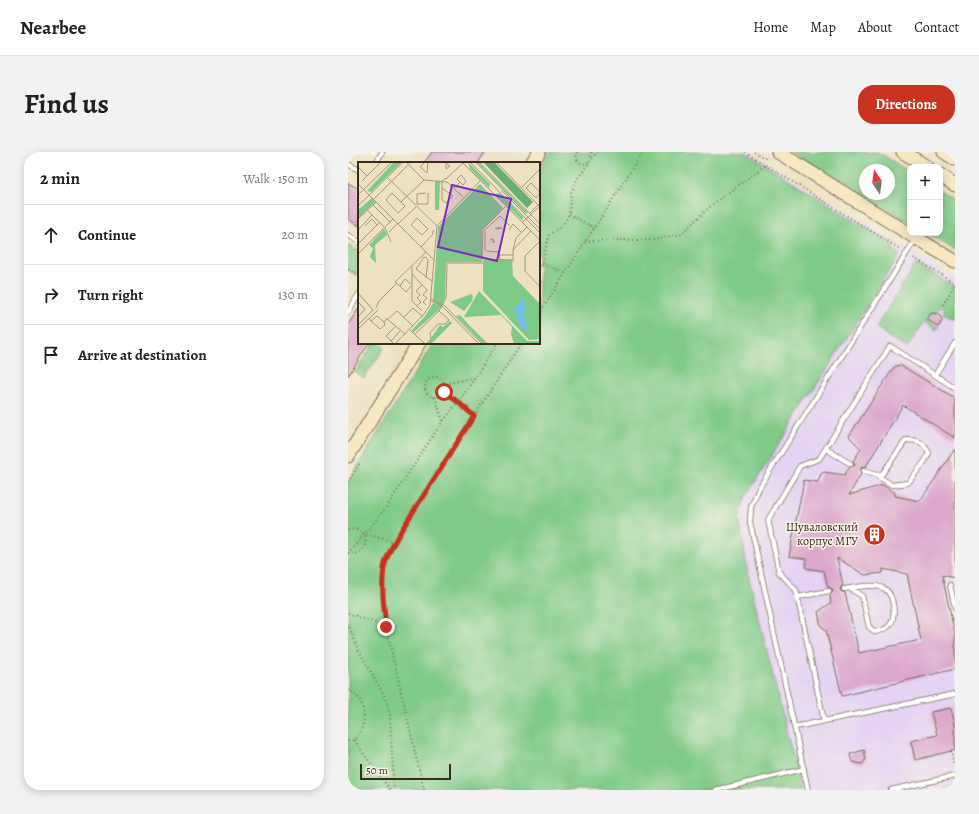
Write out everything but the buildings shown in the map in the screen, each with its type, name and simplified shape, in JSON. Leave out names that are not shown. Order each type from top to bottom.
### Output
[{"type":"street","points":[[533,162],[539,152]]},
{"type":"street","points":[[778,152],[955,261]]},
{"type":"street","points":[[904,152],[922,164]]},
{"type":"street","points":[[944,152],[955,159]]},
{"type":"street","points":[[943,178],[955,185]]},
{"type":"street","points":[[348,456],[418,344]]},
{"type":"lane","points":[[377,162],[382,152]]},
{"type":"lane","points":[[348,164],[358,169]]},
{"type":"lane","points":[[348,235],[358,241]]},
{"type":"lane","points":[[808,790],[750,522],[752,507],[759,488],[916,238]]},
{"type":"lane","points":[[348,312],[358,296]]},
{"type":"lane","points":[[935,375],[955,343]]},
{"type":"lane","points":[[824,721],[798,597],[796,590],[779,572],[768,520],[800,466],[819,459],[890,346],[955,388]]},
{"type":"lane","points":[[863,471],[876,475],[892,484],[908,482],[925,461],[929,453],[924,444],[916,440],[906,440],[882,474],[876,475]]},
{"type":"lane","points":[[826,449],[852,464]]},
{"type":"lane","points":[[950,585],[955,608]]},
{"type":"lane","points":[[869,586],[884,589],[891,595],[894,614],[890,625],[883,630],[875,632],[869,627],[862,596],[847,588],[869,586]]},
{"type":"lane","points":[[798,597],[829,591]]},
{"type":"lane","points":[[795,727],[955,694]]},
{"type":"lane","points":[[716,790],[804,770]]},
{"type":"lane","points":[[891,790],[955,776]]},
{"type":"path","points":[[577,152],[576,158],[580,163],[585,164],[590,161],[592,157],[591,152]]},
{"type":"path","points":[[540,268],[549,235],[563,225],[569,214],[571,192],[578,178],[597,152]]},
{"type":"path","points":[[540,312],[643,152]]},
{"type":"path","points":[[745,152],[955,283],[942,307]]},
{"type":"path","points":[[586,242],[654,240],[681,234],[714,203],[766,165]]},
{"type":"path","points":[[569,214],[594,228]]},
{"type":"path","points":[[542,264],[566,273]]},
{"type":"path","points":[[348,270],[358,275]]},
{"type":"path","points":[[348,553],[386,508],[443,422],[476,377],[496,344]]},
{"type":"path","points":[[424,790],[386,627],[383,597],[384,573],[388,556],[394,542],[520,344]]},
{"type":"path","points":[[438,377],[444,381],[445,384],[444,392],[439,397],[432,397],[426,392],[425,386],[428,379],[438,377]]},
{"type":"path","points":[[445,384],[476,377]]},
{"type":"path","points":[[444,392],[474,416]]},
{"type":"path","points":[[435,397],[443,422]]},
{"type":"path","points":[[348,530],[358,530],[364,534],[394,542]]},
{"type":"path","points":[[348,553],[356,554],[363,550],[366,542],[364,534]]},
{"type":"path","points":[[348,613],[386,627]]},
{"type":"path","points":[[348,624],[358,649],[385,697],[390,714],[394,790]]},
{"type":"path","points":[[348,690],[353,692],[359,698],[365,715],[364,725],[359,735],[354,740],[348,741]]},
{"type":"path","points":[[354,740],[390,790]]},
{"type":"path","points":[[951,751],[955,770]]},
{"type":"shaded area","points":[[666,152],[750,152],[955,279],[955,790],[438,790]]},
{"type":"green space","points":[[550,152],[745,152],[894,245],[892,249],[900,254],[745,498],[739,518],[748,574],[801,790],[348,790],[348,482],[432,344],[540,344],[540,168]]},
{"type":"green space","points":[[790,152],[878,152],[907,170],[907,221],[871,200],[895,200],[895,164],[859,164],[859,193]]},
{"type":"green space","points":[[943,193],[955,201],[955,250],[931,236],[943,236]]},
{"type":"green space","points":[[348,245],[358,250],[358,275],[348,270]]},
{"type":"green space","points":[[916,264],[955,287],[955,320],[943,313],[945,310],[940,306],[935,314],[931,313],[927,319],[939,327],[936,330],[924,322],[907,348],[876,327]]},
{"type":"green space","points":[[373,344],[380,344],[385,347],[364,378],[355,372]]},
{"type":"place","name":"Шуваловский корпус МГУ","points":[[874,534]]},
{"type":"route","points":[[386,627],[382,586],[384,567],[390,551],[399,534],[474,416],[444,392]]}]
